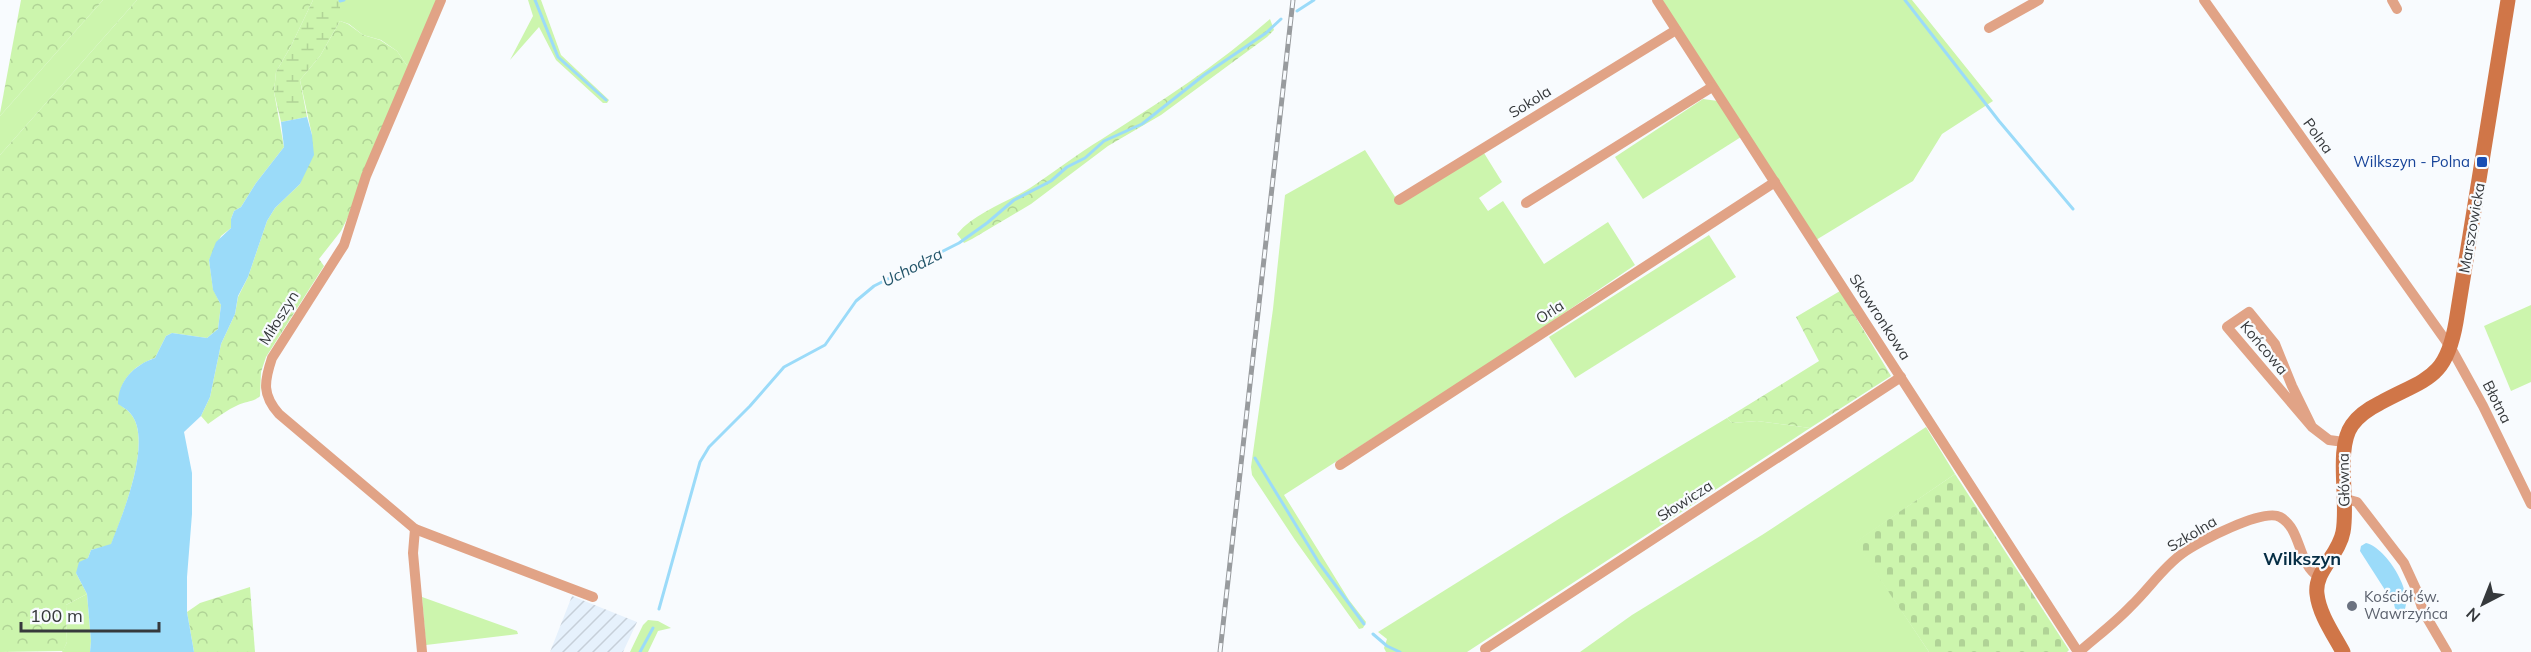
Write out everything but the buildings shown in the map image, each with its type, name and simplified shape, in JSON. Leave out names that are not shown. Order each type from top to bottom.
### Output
[{"type":"street","name":"Miłoszyn","points":[[441,0],[366,176],[344,245],[272,358],[267,372],[265,391],[268,402],[279,414],[415,529],[593,597]]},
{"type":"street","name":"Skowronkowa","points":[[1657,0],[2078,652]]},
{"type":"street","points":[[1989,28],[2039,0]]},
{"type":"street","name":"Polna","points":[[2204,0],[2451,348]]},
{"type":"street","name":"Marszowicka","points":[[2451,348],[2508,0]]},
{"type":"street","name":"Sokola","points":[[1399,200],[1676,30]]},
{"type":"street","points":[[1526,203],[1712,87]]},
{"type":"street","name":"Orla","points":[[1340,465],[1775,182]]},
{"type":"street","name":"Końcowa","points":[[2312,427],[2275,344],[2249,312],[2227,327],[2312,427],[2329,440],[2344,442]]},
{"type":"street","name":"Główna","points":[[2319,577],[2341,541],[2346,499],[2343,451],[2344,442],[2353,424],[2363,414],[2433,375],[2445,361],[2451,348]]},
{"type":"street","name":"Błotna","points":[[2451,348],[2483,406],[2531,504]]},
{"type":"street","name":"Słowicza","points":[[1485,649],[1901,377]]},
{"type":"street","points":[[2346,499],[2357,502],[2404,563],[2423,611],[2447,652]]},
{"type":"street","name":"Szkolna","points":[[2078,652],[2130,608],[2184,552],[2266,514],[2279,517],[2292,529],[2309,569],[2319,577]]},
{"type":"street","points":[[415,529],[413,553],[422,652]]},
{"type":"street","points":[[2319,577],[2316,589],[2317,599],[2343,652]]},
{"type":"shaded area","points":[[572,596],[637,622],[623,652],[550,652]]},
{"type":"green space","points":[[21,0],[103,0],[0,116],[0,113]]},
{"type":"green space","points":[[103,0],[137,0],[0,155],[0,116]]},
{"type":"green space","points":[[137,0],[313,0],[276,72],[274,92],[284,147],[241,207],[234,211],[231,228],[221,236],[209,260],[213,289],[221,305],[218,329],[207,338],[172,333],[166,336],[155,358],[140,365],[124,381],[119,404],[130,413],[137,425],[139,441],[134,478],[111,545],[91,550],[88,558],[76,573],[87,594],[66,605],[67,642],[63,651],[0,652],[0,155]]},
{"type":"green space","points":[[313,0],[340,0],[340,21],[320,56],[300,80],[307,117],[281,122],[274,92],[276,72]]},
{"type":"green space","points":[[340,0],[437,0],[408,67],[397,51],[381,40],[363,35],[349,24],[340,21]]},
{"type":"green space","points":[[528,0],[541,0],[561,55],[609,100],[607,103],[603,103],[556,60],[539,27],[510,60],[533,16]]},
{"type":"green space","points":[[1662,0],[1912,0],[1993,101],[1942,134],[1913,181],[1816,240]]},
{"type":"green space","points":[[1270,19],[1274,30],[1267,37],[1161,115],[1108,146],[1031,204],[972,239],[964,243],[957,234],[973,220],[1030,188],[1188,82]]},
{"type":"green space","points":[[340,21],[363,35],[380,40],[397,51],[408,67],[347,219],[341,231],[319,259],[324,266],[266,357],[261,372],[260,396],[234,407],[208,424],[201,416],[210,397],[221,344],[235,314],[238,297],[248,277],[267,221],[275,208],[300,184],[312,135],[300,80],[320,56]]},
{"type":"green space","points":[[1703,99],[1718,101],[1741,137],[1643,199],[1615,157]]},
{"type":"green space","points":[[1365,150],[1399,203],[1484,153],[1502,182],[1479,198],[1488,211],[1503,201],[1544,264],[1608,222],[1635,265],[1510,350],[1284,495],[1349,600],[1366,622],[1363,628],[1359,629],[1295,540],[1252,475],[1251,467],[1273,309],[1285,195]]},
{"type":"green space","points":[[1709,235],[1736,277],[1575,378],[1549,337]]},
{"type":"green space","points":[[1840,291],[1891,376],[1810,428],[1757,421],[1732,423],[1727,418],[1819,361],[1796,317]]},
{"type":"green space","points":[[2531,305],[2531,382],[2511,391],[2484,326]]},
{"type":"green space","points":[[1727,418],[1732,423],[1757,421],[1810,428],[1467,652],[1386,652],[1384,648],[1387,639],[1378,632],[1562,517]]},
{"type":"green space","points":[[1926,427],[1955,474],[1856,542],[1929,652],[1580,652],[1632,615],[1762,535]]},
{"type":"green space","points":[[1955,474],[2069,650],[2067,652],[1929,652],[1855,542]]},
{"type":"green space","points":[[250,587],[255,652],[194,652],[187,612],[200,603]]},
{"type":"green space","points":[[87,594],[90,652],[62,652],[67,642],[66,605]]},
{"type":"green space","points":[[422,597],[517,631],[518,634],[426,645]]},
{"type":"green space","points":[[648,620],[658,621],[671,628],[658,631],[648,652],[630,652],[643,625]]},
{"type":"water","points":[[307,117],[314,155],[300,184],[275,208],[267,221],[248,277],[238,296],[235,314],[221,344],[210,397],[201,416],[184,432],[192,473],[187,612],[194,652],[90,652],[87,594],[76,573],[79,562],[88,558],[91,550],[111,544],[134,478],[137,458],[139,440],[137,425],[129,412],[118,404],[121,388],[134,370],[155,358],[166,336],[172,333],[207,338],[218,329],[221,305],[213,290],[209,260],[216,242],[231,228],[234,211],[241,207],[284,147],[281,122]]},
{"type":"water","points":[[2366,543],[2382,554],[2398,574],[2406,598],[2401,616],[2397,616],[2394,604],[2360,551],[2361,546]]},
{"type":"waterway","points":[[340,1],[344,0]]},
{"type":"waterway","points":[[535,0],[558,57],[606,100]]},
{"type":"waterway","name":"Uchodza","points":[[1297,11],[1314,0]]},
{"type":"waterway","points":[[1905,0],[1999,121],[2073,209]]},
{"type":"waterway","name":"Uchodza","points":[[659,609],[700,462],[709,447],[750,406],[784,367],[825,345],[856,301],[874,286],[959,243],[1014,200],[1051,181],[1067,167],[1085,158],[1104,141],[1142,124],[1204,75],[1266,33],[1281,19]]},
{"type":"waterway","points":[[1255,458],[1319,563],[1364,624]]},
{"type":"waterway","name":"Uchodza","points":[[640,652],[653,628]]},
{"type":"waterway","points":[[1373,634],[1387,646],[1400,652]]},
{"type":"railway","points":[[1220,652],[1293,0]]},
{"type":"place","name":"Wilkszyn - Polna","points":[[2482,162]]},
{"type":"place","name":"Kościół św. Wawrzyńca","points":[[2352,606]]},
{"type":"district","name":"Wilkszyn","points":[[2302,559]]}]
